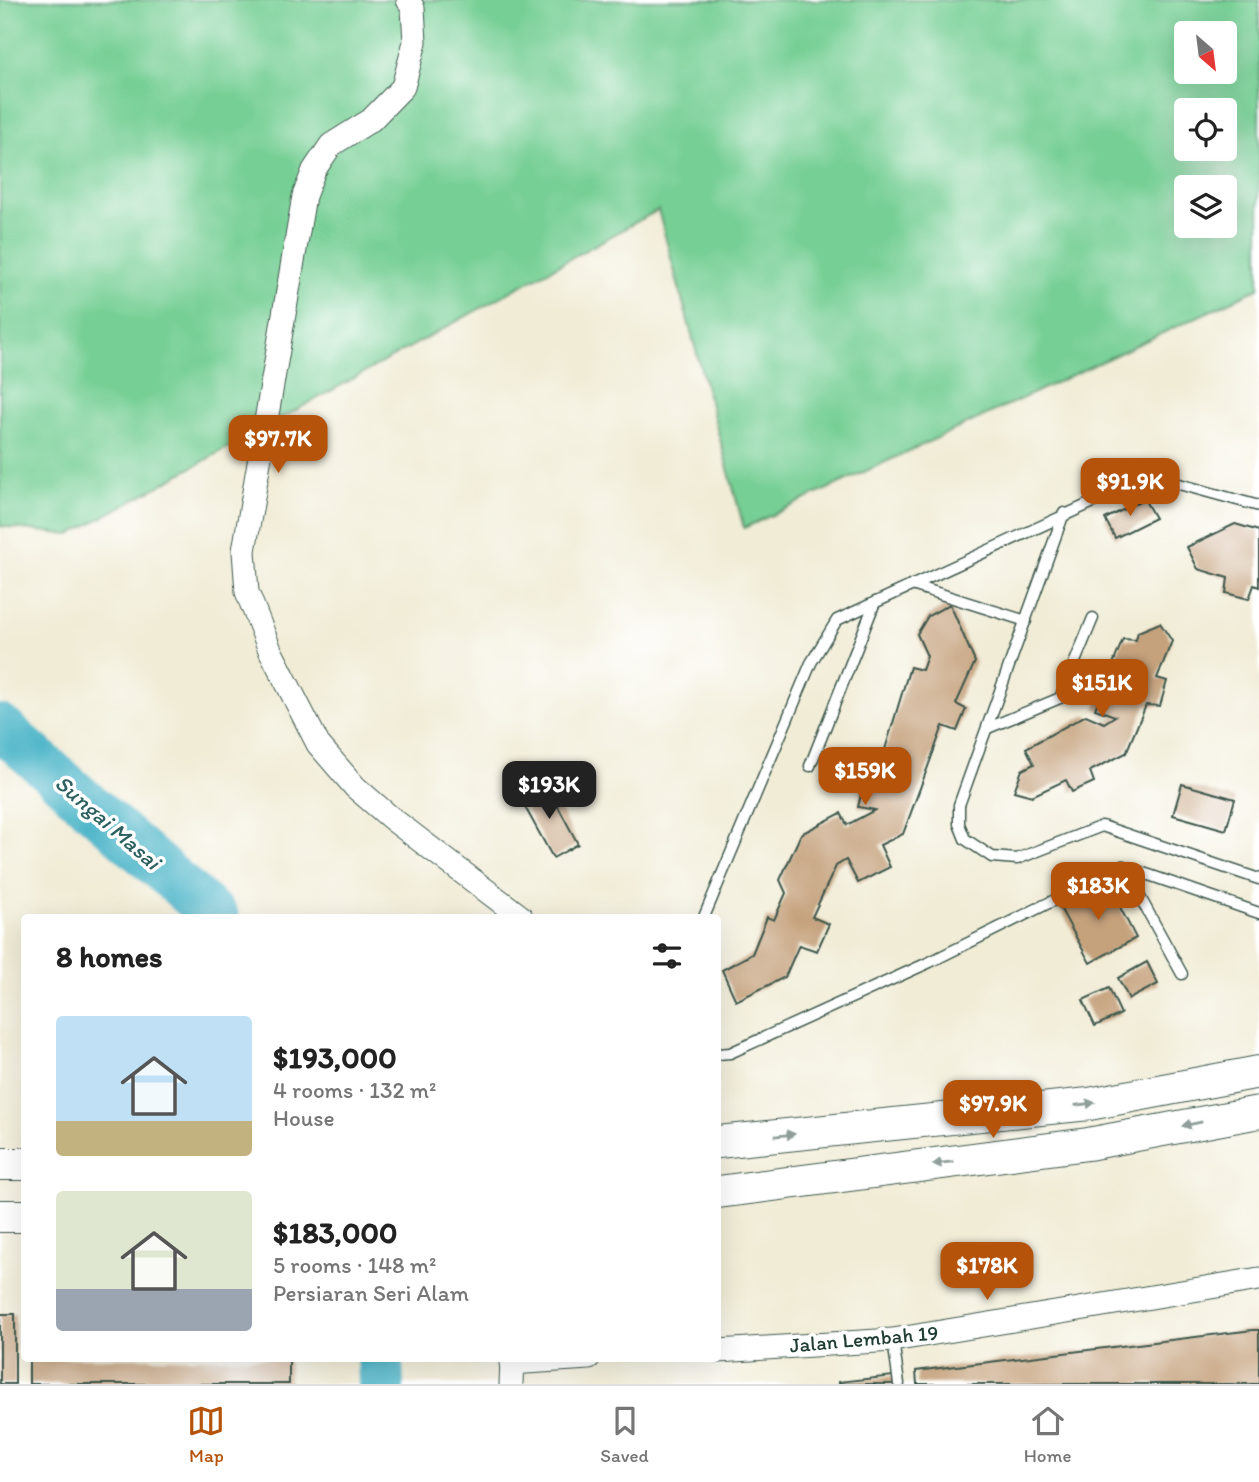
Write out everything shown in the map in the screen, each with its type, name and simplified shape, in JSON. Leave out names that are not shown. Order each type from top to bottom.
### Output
[{"type":"main road","points":[[721,1142],[1089,1104],[1259,1072]]},
{"type":"main road","points":[[721,1192],[1088,1144],[1259,1112]]},
{"type":"main road","points":[[0,1164],[21,1164]]},
{"type":"main road","points":[[0,1216],[21,1216]]},
{"type":"street","points":[[408,0],[413,8],[415,42],[403,87],[371,120],[331,145],[314,170],[304,196],[244,551],[247,593],[270,650],[318,744],[355,787],[391,818],[517,914]]},
{"type":"street","name":"Jalan Lembah 19","points":[[721,1350],[893,1340],[1259,1279]]},
{"type":"street","points":[[511,1368],[558,1362]]},
{"type":"lane","points":[[705,914],[811,663],[837,620],[1064,513],[1150,476],[1259,506]]},
{"type":"lane","points":[[1064,513],[959,806],[959,824],[965,839],[978,851],[992,857],[1017,859],[1102,826],[1259,879]]},
{"type":"lane","points":[[912,585],[1026,621]]},
{"type":"lane","points":[[810,765],[875,602]]},
{"type":"lane","points":[[988,728],[1060,698],[1093,618]]},
{"type":"lane","points":[[721,1054],[730,1053],[930,962],[1123,866],[1259,913]]},
{"type":"lane","points":[[1123,866],[1182,974]]},
{"type":"lane","points":[[893,1340],[899,1384]]},
{"type":"green space","points":[[0,0],[1259,0],[1259,288],[744,528],[658,210],[70,535],[0,526]]},
{"type":"building","points":[[1144,499],[1155,518],[1115,538],[1105,519]]},
{"type":"building","points":[[1235,524],[1259,531],[1259,587],[1254,585],[1249,599],[1226,593],[1228,578],[1198,569],[1187,547]]},
{"type":"building","points":[[950,604],[975,662],[956,704],[966,709],[957,731],[943,726],[903,834],[880,845],[890,867],[858,883],[846,860],[836,866],[812,917],[829,924],[817,951],[799,945],[785,977],[736,1001],[722,970],[752,954],[767,917],[774,920],[786,893],[780,880],[801,834],[841,813],[847,825],[875,810],[858,807],[868,765],[880,766],[910,667],[922,670],[927,656],[917,634],[928,616]]},
{"type":"building","points":[[1160,623],[1172,641],[1157,678],[1167,681],[1160,706],[1146,705],[1126,753],[1090,771],[1094,782],[1072,792],[1066,780],[1032,796],[1014,791],[1022,770],[1034,764],[1026,748],[1086,715],[1104,723],[1115,716],[1095,709],[1123,639],[1136,640],[1138,632]]},
{"type":"building","points":[[546,784],[578,844],[553,858],[520,798]]},
{"type":"building","points":[[1182,784],[1235,799],[1226,830],[1173,815]]},
{"type":"building","points":[[1107,882],[1136,938],[1090,963],[1059,906]]},
{"type":"building","points":[[1147,962],[1158,984],[1129,999],[1118,978]]},
{"type":"building","points":[[1109,988],[1121,1014],[1095,1026],[1083,1000]]},
{"type":"building","points":[[0,1314],[15,1314],[15,1384],[0,1384]]},
{"type":"building","points":[[1259,1330],[1259,1384],[917,1384],[916,1371]]},
{"type":"building","points":[[29,1362],[289,1362],[289,1384],[29,1384]]},
{"type":"building","points":[[893,1376],[893,1384],[839,1384],[839,1382]]},
{"type":"waterway","name":"Sungai Masai","points":[[0,727],[213,914]]},
{"type":"waterway","name":"Sungai Masai","points":[[380,1362],[381,1384]]}]
